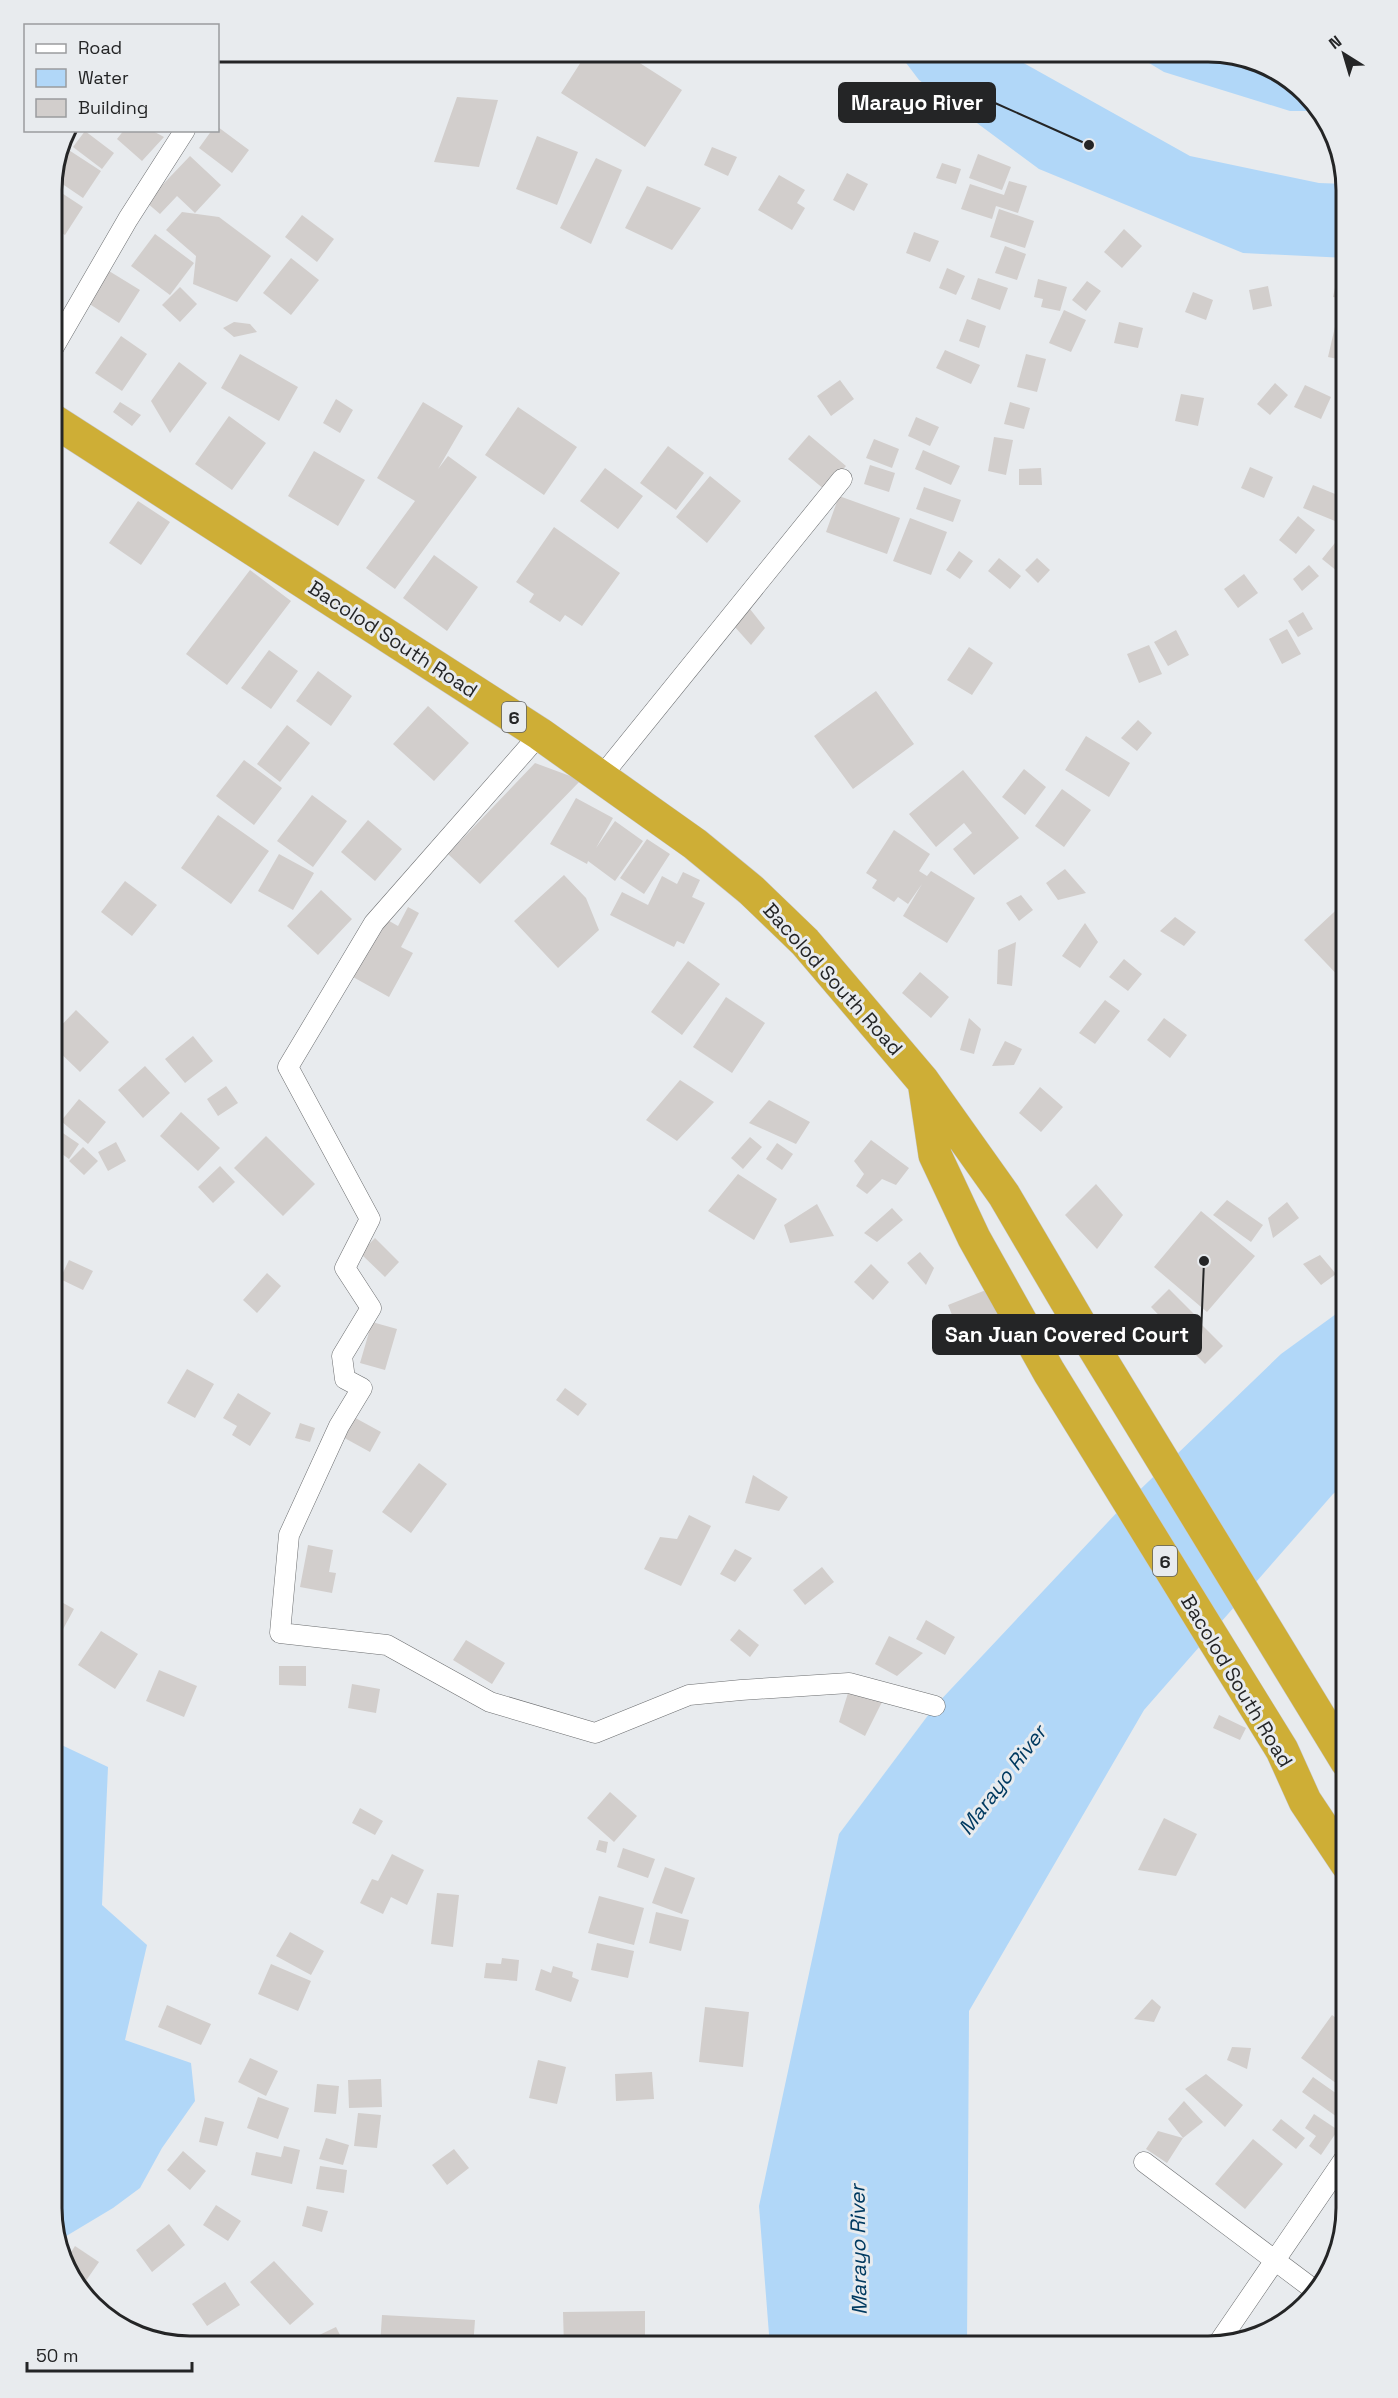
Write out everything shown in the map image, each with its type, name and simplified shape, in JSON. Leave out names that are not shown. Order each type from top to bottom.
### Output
[{"type":"highway","name":"Bacolod South Road","points":[[62,426],[540,734],[695,844],[752,890],[805,942],[924,1081],[1004,1195],[1336,1745]]},
{"type":"highway","name":"Bacolod South Road","points":[[924,1081],[935,1155],[974,1238],[1049,1372],[1282,1750],[1305,1802],[1336,1848]]},
{"type":"street","points":[[62,333],[128,219],[183,132]]},
{"type":"street","points":[[601,777],[842,479]]},
{"type":"street","points":[[540,734],[374,923],[288,1067],[369,1219],[345,1268],[371,1308],[342,1356],[345,1379],[362,1388],[339,1426],[289,1536],[280,1633],[387,1646],[490,1702],[595,1733],[689,1695],[741,1690],[849,1683],[935,1706]]},
{"type":"street","points":[[1144,2162],[1310,2287]]},
{"type":"street","points":[[1224,2335],[1336,2171]]},
{"type":"water","points":[[905,62],[1022,62],[1190,156],[1319,183],[1336,184],[1336,257],[1243,253],[1039,169],[919,80]]},
{"type":"water","points":[[1147,62],[1217,62],[1250,68],[1280,83],[1310,111],[1290,111],[1164,72]]},
{"type":"water","points":[[1336,1314],[1336,1492],[1144,1710],[969,2011],[967,2336],[769,2336],[759,2206],[839,1834],[935,1706],[1123,1506],[1281,1354]]},
{"type":"water","points":[[62,1745],[108,1767],[102,1905],[147,1945],[125,2040],[191,2063],[195,2101],[162,2148],[140,2188],[113,2208],[65,2237],[62,2217]]},
{"type":"building","points":[[581,62],[638,62],[682,90],[645,147],[561,93]]},
{"type":"building","points":[[457,97],[498,100],[479,167],[434,162]]},
{"type":"building","points":[[219,128],[249,150],[232,173],[199,148],[211,132],[219,132]]},
{"type":"building","points":[[86,132],[114,153],[102,169],[73,147]]},
{"type":"building","points":[[122,132],[155,132],[164,137],[142,161],[117,139]]},
{"type":"building","points":[[537,136],[578,152],[557,205],[516,189]]},
{"type":"building","points":[[712,147],[737,157],[728,176],[704,165]]},
{"type":"building","points":[[68,149],[101,171],[83,198],[62,184]]},
{"type":"building","points":[[978,154],[1011,167],[1002,190],[969,178]]},
{"type":"building","points":[[190,156],[221,185],[195,213],[177,196],[160,214],[146,202]]},
{"type":"building","points":[[596,158],[622,170],[591,244],[560,228]]},
{"type":"building","points":[[942,163],[961,169],[956,184],[936,178]]},
{"type":"building","points":[[847,173],[868,184],[854,211],[833,200]]},
{"type":"building","points":[[779,175],[805,190],[797,203],[805,208],[792,230],[758,210]]},
{"type":"building","points":[[1009,181],[1027,186],[1018,213],[996,206],[992,219],[961,209],[970,184],[1004,195]]},
{"type":"building","points":[[647,186],[701,208],[672,250],[625,228]]},
{"type":"building","points":[[62,193],[83,207],[65,235],[62,233]]},
{"type":"building","points":[[999,209],[1034,221],[1025,248],[990,237]]},
{"type":"building","points":[[182,212],[219,217],[271,256],[237,302],[193,284],[196,256],[166,230]]},
{"type":"building","points":[[302,215],[334,239],[317,262],[285,237]]},
{"type":"building","points":[[1124,229],[1142,246],[1122,268],[1104,252]]},
{"type":"building","points":[[914,232],[939,241],[930,262],[906,253]]},
{"type":"building","points":[[155,234],[194,263],[170,295],[131,266]]},
{"type":"building","points":[[1005,246],[1026,254],[1017,280],[995,273]]},
{"type":"building","points":[[291,258],[319,280],[291,315],[263,293]]},
{"type":"building","points":[[947,268],[965,276],[956,295],[939,288]]},
{"type":"building","points":[[109,271],[140,290],[119,323],[88,303]]},
{"type":"building","points":[[978,278],[1008,288],[1000,310],[971,299]]},
{"type":"building","points":[[1038,279],[1067,287],[1060,311],[1041,307],[1043,299],[1034,297]]},
{"type":"building","points":[[1087,281],[1101,291],[1086,311],[1072,300]]},
{"type":"building","points":[[1268,286],[1272,306],[1253,310],[1249,290]]},
{"type":"building","points":[[180,287],[197,304],[180,322],[162,305]]},
{"type":"building","points":[[1193,292],[1213,300],[1206,320],[1185,312]]},
{"type":"building","points":[[1064,310],[1086,320],[1071,352],[1049,343]]},
{"type":"building","points":[[967,319],[986,326],[979,348],[959,341]]},
{"type":"building","points":[[234,322],[250,324],[257,332],[234,337],[223,328]]},
{"type":"building","points":[[1119,322],[1143,328],[1138,348],[1114,343]]},
{"type":"building","points":[[1336,322],[1336,359],[1328,357]]},
{"type":"building","points":[[121,336],[147,354],[122,391],[95,373]]},
{"type":"building","points":[[945,350],[980,365],[971,384],[936,368]]},
{"type":"building","points":[[240,354],[298,387],[279,421],[221,388]]},
{"type":"building","points":[[1026,354],[1046,359],[1037,392],[1017,387]]},
{"type":"building","points":[[179,362],[207,383],[170,433],[151,401]]},
{"type":"building","points":[[840,380],[854,399],[831,416],[817,396]]},
{"type":"building","points":[[1275,383],[1288,395],[1270,415],[1257,404]]},
{"type":"building","points":[[1305,385],[1331,397],[1321,419],[1294,407]]},
{"type":"building","points":[[1181,394],[1204,398],[1198,426],[1175,421]]},
{"type":"building","points":[[336,399],[353,410],[340,433],[323,423]]},
{"type":"building","points":[[120,402],[141,415],[132,426],[113,412]]},
{"type":"building","points":[[423,402],[463,426],[438,469],[448,456],[477,477],[395,589],[366,568],[415,501],[377,478]]},
{"type":"building","points":[[1010,402],[1030,408],[1024,429],[1004,424]]},
{"type":"building","points":[[518,407],[577,447],[544,495],[485,455]]},
{"type":"building","points":[[229,416],[266,443],[232,490],[195,464]]},
{"type":"building","points":[[916,417],[939,427],[930,446],[908,436]]},
{"type":"building","points":[[809,435],[846,466],[825,490],[788,459]]},
{"type":"building","points":[[994,437],[1013,440],[1006,475],[988,471]]},
{"type":"building","points":[[874,439],[899,449],[892,468],[866,458]]},
{"type":"building","points":[[668,446],[704,473],[676,510],[640,483]]},
{"type":"building","points":[[923,450],[960,466],[951,485],[915,469]]},
{"type":"building","points":[[314,451],[365,480],[338,526],[288,496]]},
{"type":"building","points":[[870,465],[895,473],[889,492],[864,484]]},
{"type":"building","points":[[1250,467],[1273,477],[1264,498],[1241,488]]},
{"type":"building","points":[[605,468],[643,496],[618,529],[580,501]]},
{"type":"building","points":[[1041,468],[1042,485],[1019,485],[1019,469]]},
{"type":"building","points":[[710,476],[741,501],[707,543],[676,517]]},
{"type":"building","points":[[1313,485],[1336,494],[1335,521],[1303,508]]},
{"type":"building","points":[[924,487],[961,500],[953,522],[916,509]]},
{"type":"building","points":[[839,496],[900,518],[887,554],[826,532]]},
{"type":"building","points":[[138,501],[170,522],[141,565],[109,543]]},
{"type":"building","points":[[1298,516],[1315,530],[1296,554],[1279,540]]},
{"type":"building","points":[[910,518],[947,532],[931,575],[893,561]]},
{"type":"building","points":[[554,527],[620,573],[582,626],[565,615],[560,622],[529,602],[534,594],[516,582]]},
{"type":"building","points":[[1336,542],[1336,570],[1322,559]]},
{"type":"building","points":[[959,551],[973,561],[960,579],[946,570]]},
{"type":"building","points":[[434,555],[478,587],[447,631],[403,598]]},
{"type":"building","points":[[999,558],[1021,576],[1010,589],[988,571]]},
{"type":"building","points":[[1037,558],[1050,570],[1038,583],[1025,570]]},
{"type":"building","points":[[1309,565],[1319,576],[1302,591],[1293,579]]},
{"type":"building","points":[[250,570],[291,601],[227,685],[186,654]]},
{"type":"building","points":[[1244,574],[1258,593],[1238,608],[1224,589]]},
{"type":"building","points":[[750,609],[765,628],[751,645],[734,626]]},
{"type":"building","points":[[1303,612],[1313,629],[1298,637],[1288,621]]},
{"type":"building","points":[[1287,629],[1301,654],[1282,664],[1269,639]]},
{"type":"building","points":[[1176,630],[1189,655],[1168,666],[1154,642]]},
{"type":"building","points":[[1149,645],[1162,674],[1139,683],[1127,654]]},
{"type":"building","points":[[969,647],[993,663],[972,695],[947,680]]},
{"type":"building","points":[[269,650],[298,671],[271,709],[241,688]]},
{"type":"building","points":[[318,671],[352,696],[331,726],[296,701]]},
{"type":"building","points":[[876,691],[914,744],[853,789],[814,736]]},
{"type":"building","points":[[428,706],[469,743],[434,781],[393,744]]},
{"type":"building","points":[[1138,720],[1152,733],[1137,751],[1121,738]]},
{"type":"building","points":[[287,725],[310,743],[280,782],[257,764]]},
{"type":"building","points":[[1086,736],[1130,763],[1109,797],[1065,770]]},
{"type":"building","points":[[244,760],[282,788],[254,825],[216,796]]},
{"type":"building","points":[[535,763],[581,780],[480,884],[448,854]]},
{"type":"building","points":[[1024,769],[1046,787],[1025,815],[1002,797]]},
{"type":"building","points":[[963,770],[1019,838],[974,875],[953,849],[972,833],[964,823],[936,847],[909,814]]},
{"type":"building","points":[[1062,789],[1091,810],[1064,847],[1035,826]]},
{"type":"building","points":[[312,795],[347,821],[313,867],[277,841]]},
{"type":"building","points":[[576,798],[613,818],[596,848],[615,821],[643,841],[615,881],[588,861],[587,864],[550,844]]},
{"type":"building","points":[[218,815],[269,851],[231,904],[181,868]]},
{"type":"building","points":[[368,820],[402,849],[375,881],[341,852]]},
{"type":"building","points":[[894,830],[930,854],[919,871],[927,876],[931,871],[975,898],[947,943],[903,916],[922,884],[908,904],[898,897],[894,902],[872,888],[877,880],[866,873]]},
{"type":"building","points":[[647,839],[670,854],[644,894],[620,878]]},
{"type":"building","points":[[279,854],[314,873],[293,910],[258,891]]},
{"type":"building","points":[[1065,869],[1086,893],[1058,900],[1046,883]]},
{"type":"building","points":[[683,872],[700,880],[692,897],[705,903],[684,944],[677,941],[674,947],[610,915],[622,892],[648,905],[662,876],[677,884]]},
{"type":"building","points":[[564,875],[586,898],[599,930],[558,968],[514,921]]},
{"type":"building","points":[[125,881],[157,905],[132,936],[101,912]]},
{"type":"building","points":[[321,890],[352,919],[318,955],[287,926]]},
{"type":"building","points":[[1021,895],[1033,910],[1019,921],[1006,903]]},
{"type":"building","points":[[408,907],[419,913],[401,947],[413,953],[389,997],[353,977],[384,918],[398,926]]},
{"type":"building","points":[[1336,910],[1336,973],[1304,940]]},
{"type":"building","points":[[1175,917],[1196,932],[1184,946],[1160,931]]},
{"type":"building","points":[[1085,923],[1098,942],[1080,968],[1062,956]]},
{"type":"building","points":[[1016,942],[1012,986],[997,984],[998,950]]},
{"type":"building","points":[[1124,959],[1142,974],[1128,991],[1109,977]]},
{"type":"building","points":[[688,961],[720,984],[682,1035],[651,1012]]},
{"type":"building","points":[[920,972],[949,997],[931,1018],[902,993]]},
{"type":"building","points":[[726,997],[765,1023],[732,1073],[693,1047]]},
{"type":"building","points":[[1105,1000],[1120,1011],[1095,1044],[1079,1033]]},
{"type":"building","points":[[76,1010],[109,1042],[80,1072],[62,1055],[62,1025]]},
{"type":"building","points":[[969,1018],[981,1029],[974,1054],[960,1050]]},
{"type":"building","points":[[1164,1018],[1187,1035],[1170,1058],[1147,1040]]},
{"type":"building","points":[[193,1036],[213,1061],[185,1083],[165,1059]]},
{"type":"building","points":[[1005,1041],[1022,1049],[1014,1065],[992,1066]]},
{"type":"building","points":[[145,1066],[170,1093],[143,1118],[118,1090]]},
{"type":"building","points":[[680,1080],[714,1102],[677,1141],[646,1120]]},
{"type":"building","points":[[226,1086],[238,1103],[218,1116],[207,1099]]},
{"type":"building","points":[[1040,1087],[1063,1107],[1041,1132],[1019,1113]]},
{"type":"building","points":[[79,1099],[106,1122],[88,1144],[62,1120]]},
{"type":"building","points":[[769,1100],[810,1122],[796,1144],[749,1123]]},
{"type":"building","points":[[181,1112],[220,1148],[198,1171],[160,1136]]},
{"type":"building","points":[[62,1132],[79,1144],[69,1159],[62,1154]]},
{"type":"building","points":[[266,1136],[315,1184],[283,1216],[234,1168]]},
{"type":"building","points":[[750,1137],[762,1147],[743,1169],[731,1158]]},
{"type":"building","points":[[871,1140],[909,1168],[896,1185],[882,1179],[867,1194],[856,1186],[864,1174],[854,1161]]},
{"type":"building","points":[[116,1142],[126,1161],[108,1171],[98,1152]]},
{"type":"building","points":[[777,1143],[793,1154],[782,1170],[766,1159]]},
{"type":"building","points":[[83,1147],[98,1161],[84,1175],[69,1161]]},
{"type":"building","points":[[220,1166],[235,1182],[213,1203],[198,1187]]},
{"type":"building","points":[[738,1174],[777,1199],[754,1240],[708,1211]]},
{"type":"building","points":[[1096,1184],[1123,1215],[1097,1249],[1065,1215]]},
{"type":"building","points":[[1227,1200],[1263,1225],[1251,1242],[1213,1215]]},
{"type":"building","points":[[1287,1202],[1299,1218],[1273,1238],[1268,1218]]},
{"type":"building","points":[[817,1204],[834,1236],[790,1243],[784,1225]]},
{"type":"building","points":[[892,1208],[903,1220],[877,1242],[864,1233]]},
{"type":"building","points":[[1201,1211],[1255,1256],[1207,1312],[1154,1267]]},
{"type":"building","points":[[375,1238],[399,1262],[385,1277],[360,1253]]},
{"type":"building","points":[[920,1252],[934,1268],[926,1285],[907,1263]]},
{"type":"building","points":[[1320,1255],[1336,1274],[1321,1285],[1303,1264]]},
{"type":"building","points":[[69,1260],[93,1271],[83,1290],[62,1280]]},
{"type":"building","points":[[871,1264],[889,1282],[873,1300],[854,1282]]},
{"type":"building","points":[[267,1273],[281,1286],[257,1313],[243,1300]]},
{"type":"building","points":[[991,1288],[1006,1325],[963,1342],[948,1305]]},
{"type":"building","points":[[1169,1289],[1196,1316],[1177,1334],[1151,1307]]},
{"type":"building","points":[[1196,1319],[1223,1346],[1205,1364],[1178,1337]]},
{"type":"building","points":[[372,1322],[397,1329],[385,1370],[360,1363]]},
{"type":"building","points":[[187,1369],[214,1384],[195,1418],[167,1403]]},
{"type":"building","points":[[565,1388],[587,1404],[578,1416],[556,1400]]},
{"type":"building","points":[[238,1393],[271,1413],[250,1446],[232,1435],[237,1426],[223,1418]]},
{"type":"building","points":[[350,1415],[381,1432],[370,1452],[339,1435]]},
{"type":"building","points":[[300,1423],[315,1428],[310,1442],[295,1438]]},
{"type":"building","points":[[419,1463],[447,1484],[411,1533],[382,1512]]},
{"type":"building","points":[[753,1475],[788,1497],[779,1511],[745,1503]]},
{"type":"building","points":[[689,1515],[711,1526],[681,1586],[644,1569],[660,1537],[677,1539]]},
{"type":"building","points":[[308,1545],[333,1550],[329,1572],[336,1573],[332,1593],[300,1587]]},
{"type":"building","points":[[735,1549],[752,1558],[735,1582],[720,1574]]},
{"type":"building","points":[[822,1567],[834,1582],[805,1605],[793,1590]]},
{"type":"building","points":[[62,1602],[74,1609],[62,1631]]},
{"type":"building","points":[[926,1620],[955,1637],[945,1655],[916,1639]]},
{"type":"building","points":[[739,1629],[759,1645],[750,1657],[730,1640]]},
{"type":"building","points":[[101,1631],[138,1654],[115,1689],[78,1665]]},
{"type":"building","points":[[889,1636],[923,1653],[897,1676],[875,1664]]},
{"type":"building","points":[[466,1640],[505,1663],[492,1684],[453,1660]]},
{"type":"building","points":[[279,1666],[306,1666],[306,1686],[279,1685]]},
{"type":"building","points":[[159,1670],[197,1686],[184,1717],[146,1701]]},
{"type":"building","points":[[352,1684],[380,1689],[376,1713],[348,1708]]},
{"type":"building","points":[[848,1693],[883,1700],[865,1736],[839,1722]]},
{"type":"building","points":[[1219,1715],[1246,1728],[1240,1740],[1213,1728]]},
{"type":"building","points":[[610,1792],[637,1816],[614,1842],[587,1818]]},
{"type":"building","points":[[360,1808],[383,1821],[375,1835],[352,1823]]},
{"type":"building","points":[[1164,1818],[1197,1834],[1176,1876],[1138,1870]]},
{"type":"building","points":[[599,1840],[608,1842],[606,1853],[596,1850]]},
{"type":"building","points":[[623,1848],[655,1859],[648,1878],[617,1867]]},
{"type":"building","points":[[392,1854],[424,1870],[407,1905],[391,1897],[383,1914],[360,1903],[372,1879],[378,1881]]},
{"type":"building","points":[[665,1867],[695,1878],[682,1914],[652,1903]]},
{"type":"building","points":[[437,1893],[459,1895],[453,1947],[431,1944]]},
{"type":"building","points":[[599,1896],[644,1908],[634,1945],[588,1933]]},
{"type":"building","points":[[656,1912],[689,1920],[681,1951],[649,1943]]},
{"type":"building","points":[[290,1932],[324,1951],[311,1975],[276,1956]]},
{"type":"building","points":[[597,1943],[634,1951],[628,1978],[591,1970]]},
{"type":"building","points":[[502,1958],[519,1960],[517,1981],[484,1978],[486,1963],[501,1964]]},
{"type":"building","points":[[271,1964],[311,1981],[298,2011],[258,1994]]},
{"type":"building","points":[[553,1966],[573,1972],[572,1977],[579,1980],[571,2002],[535,1990],[541,1969],[551,1973]]},
{"type":"building","points":[[1152,1999],[1161,2007],[1154,2022],[1134,2019]]},
{"type":"building","points":[[167,2005],[211,2024],[201,2045],[158,2027]]},
{"type":"building","points":[[705,2007],[749,2012],[743,2067],[699,2062]]},
{"type":"building","points":[[1332,2015],[1336,2018],[1336,2083],[1301,2058]]},
{"type":"building","points":[[1232,2047],[1251,2048],[1247,2069],[1227,2060]]},
{"type":"building","points":[[250,2058],[278,2071],[266,2096],[238,2082]]},
{"type":"building","points":[[538,2060],[566,2067],[557,2104],[529,2098]]},
{"type":"building","points":[[652,2072],[654,2099],[616,2101],[615,2074]]},
{"type":"building","points":[[1206,2074],[1243,2105],[1225,2127],[1185,2089]]},
{"type":"building","points":[[1313,2077],[1336,2093],[1336,2116],[1302,2092]]},
{"type":"building","points":[[381,2079],[382,2107],[349,2108],[348,2080]]},
{"type":"building","points":[[317,2084],[339,2086],[336,2114],[314,2112]]},
{"type":"building","points":[[258,2097],[289,2108],[278,2139],[247,2128]]},
{"type":"building","points":[[1184,2101],[1203,2122],[1183,2138],[1168,2119]]},
{"type":"building","points":[[358,2113],[381,2115],[377,2148],[354,2146]]},
{"type":"building","points":[[1314,2114],[1336,2129],[1336,2133],[1321,2155],[1309,2146],[1316,2136],[1305,2128]]},
{"type":"building","points":[[205,2117],[224,2122],[217,2146],[199,2142]]},
{"type":"building","points":[[1281,2119],[1305,2138],[1296,2149],[1272,2130]]},
{"type":"building","points":[[1158,2131],[1183,2138],[1167,2163],[1146,2149]]},
{"type":"building","points":[[326,2138],[349,2145],[343,2165],[319,2159]]},
{"type":"building","points":[[1253,2139],[1283,2164],[1245,2209],[1215,2184]]},
{"type":"building","points":[[284,2146],[300,2150],[292,2184],[251,2175],[256,2152],[281,2157]]},
{"type":"building","points":[[454,2149],[469,2168],[447,2185],[432,2165]]},
{"type":"building","points":[[183,2151],[206,2171],[190,2190],[167,2170]]},
{"type":"building","points":[[320,2166],[347,2170],[344,2193],[316,2189]]},
{"type":"building","points":[[216,2205],[241,2221],[228,2241],[203,2225]]},
{"type":"building","points":[[307,2206],[328,2211],[322,2232],[302,2226]]},
{"type":"building","points":[[169,2224],[185,2245],[152,2272],[136,2250]]},
{"type":"building","points":[[75,2246],[99,2262],[85,2282],[75,2265],[70,2254]]},
{"type":"building","points":[[274,2261],[314,2304],[290,2325],[250,2282]]},
{"type":"building","points":[[225,2282],[240,2305],[207,2326],[192,2304]]},
{"type":"building","points":[[645,2311],[645,2336],[564,2336],[563,2312]]},
{"type":"building","points":[[382,2315],[475,2320],[474,2336],[381,2336]]},
{"type":"building","points":[[336,2327],[340,2336],[317,2336]]},
{"type":"place","name":"Marayo River","points":[[1089,145]]},
{"type":"place","name":"San Juan Covered Court","points":[[1204,1261]]}]
